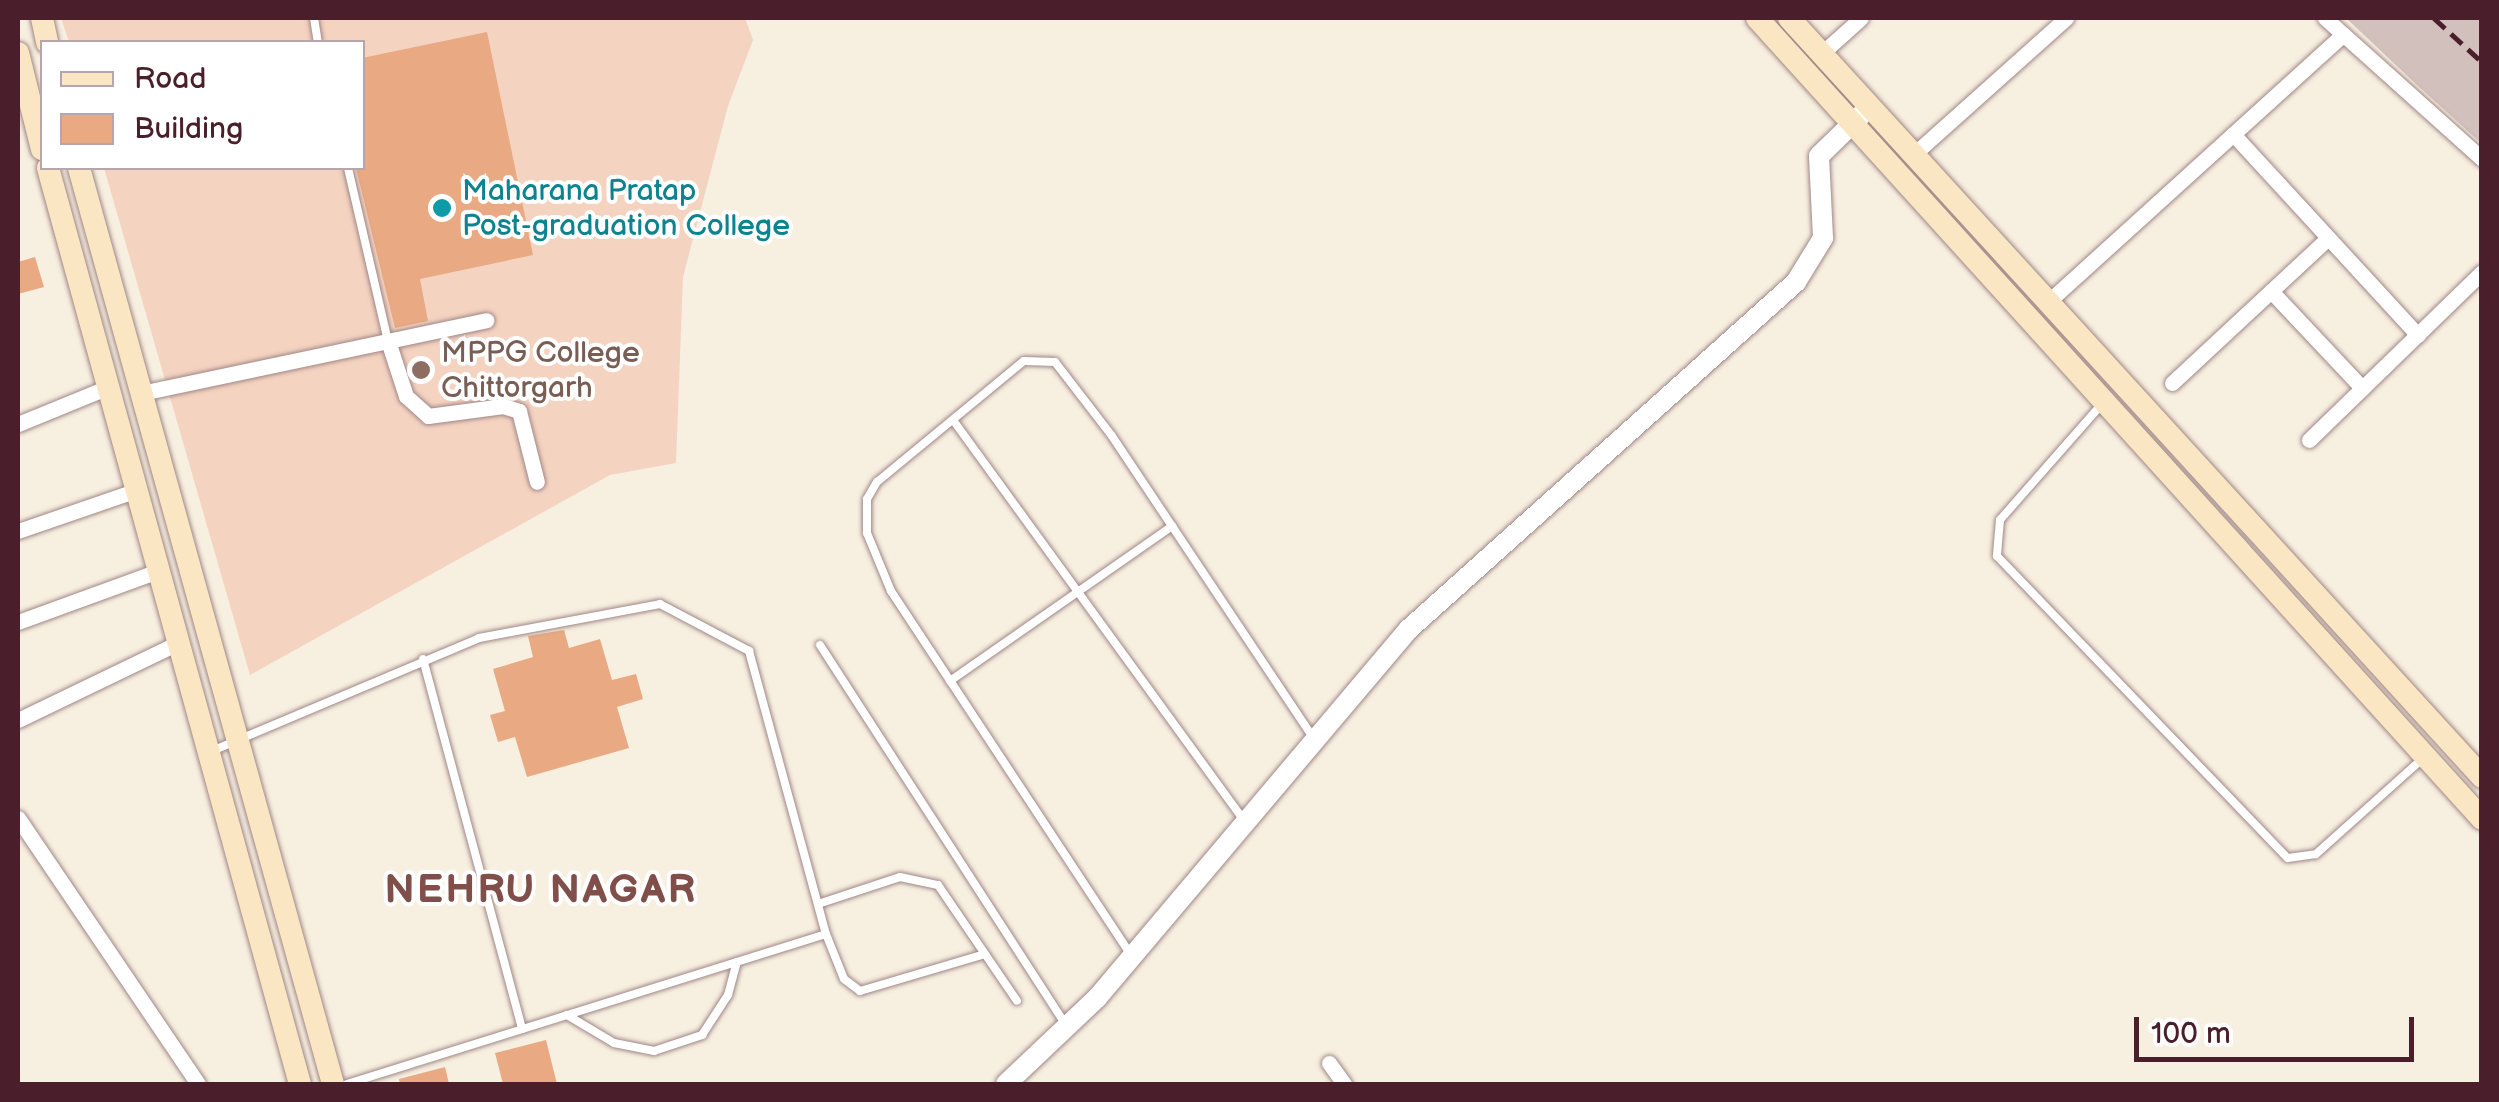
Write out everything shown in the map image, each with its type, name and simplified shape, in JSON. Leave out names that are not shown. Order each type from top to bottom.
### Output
[{"type":"main road","points":[[1757,18],[2482,820]]},
{"type":"main road","points":[[1789,18],[2482,777]]},
{"type":"main road","points":[[18,53],[40,141]]},
{"type":"main road","points":[[49,170],[300,1084]]},
{"type":"main road","points":[[81,170],[333,1084]]},
{"type":"street","points":[[1822,53],[1861,18]]},
{"type":"street","points":[[1914,154],[2066,18]]},
{"type":"street","points":[[2326,18],[2482,159]]},
{"type":"street","points":[[2048,301],[2343,34]]},
{"type":"street","points":[[1006,1084],[1132,956],[1408,629],[1796,282],[1823,238],[1816,165],[1871,106]]},
{"type":"street","points":[[2233,134],[2418,334]]},
{"type":"street","points":[[2172,383],[2328,238]]},
{"type":"street","points":[[2309,440],[2482,272]]},
{"type":"street","points":[[2272,290],[2362,388]]},
{"type":"street","points":[[142,393],[486,320]]},
{"type":"street","points":[[388,340],[406,396],[428,416],[503,406],[519,411],[537,482]]},
{"type":"street","points":[[18,424],[108,387]]},
{"type":"street","points":[[18,532],[137,490]]},
{"type":"street","points":[[18,622],[158,571]]},
{"type":"street","points":[[18,720],[176,644]]},
{"type":"street","points":[[18,818],[198,1084]]},
{"type":"street","points":[[18,855],[34,844]]},
{"type":"street","points":[[1329,1063],[1344,1084]]},
{"type":"lane","points":[[348,170],[388,340]]},
{"type":"lane","points":[[1132,956],[891,591],[865,514],[877,482],[1024,361],[1055,362],[1172,526],[1313,737]]},
{"type":"lane","points":[[2103,402],[2000,520],[1997,556],[2288,858],[2316,854],[2425,757]]},
{"type":"lane","points":[[953,420],[1244,821]]},
{"type":"lane","points":[[950,681],[1172,526]]},
{"type":"lane","points":[[208,752],[479,638],[660,604],[749,651],[826,934],[844,978],[860,991],[985,954]]},
{"type":"lane","points":[[820,645],[1067,1026]]},
{"type":"lane","points":[[423,660],[522,1029]]},
{"type":"lane","points":[[818,904],[900,877],[938,885],[1017,1001]]},
{"type":"lane","points":[[347,1084],[826,934]]},
{"type":"lane","points":[[567,1015],[614,1043],[654,1051],[702,1035],[728,995],[736,962]]},
{"type":"shaded area","name":"MPPG College Chittorgarh","points":[[61,18],[745,18],[753,40],[728,106],[683,277],[676,463],[610,475],[250,675],[105,170],[365,170],[365,40],[68,40]]},
{"type":"shaded area","points":[[2346,18],[2481,18],[2481,143],[2417,85]]},
{"type":"building","name":"Maharana Pratap Post-graduation College","points":[[487,32],[533,255],[420,279],[428,321],[395,328],[356,170],[365,170],[365,57]]},
{"type":"building","points":[[35,257],[44,287],[18,294],[18,262]]},
{"type":"building","points":[[564,630],[569,648],[600,639],[612,680],[636,674],[643,699],[617,707],[629,748],[527,777],[515,737],[498,742],[490,715],[505,711],[493,669],[533,657],[528,636]]},
{"type":"building","points":[[546,1040],[557,1084],[503,1084],[495,1053]]},
{"type":"building","points":[[445,1067],[449,1084],[400,1084],[399,1079]]},
{"type":"railway","points":[[2434,18],[2482,62]]},
{"type":"place","name":"Maharana Pratap Post-graduation College","points":[[442,208]]},
{"type":"place","name":"MPPG College Chittorgarh","points":[[421,370]]},
{"type":"district","name":"NEHRU NAGAR","points":[[541,890]]}]
